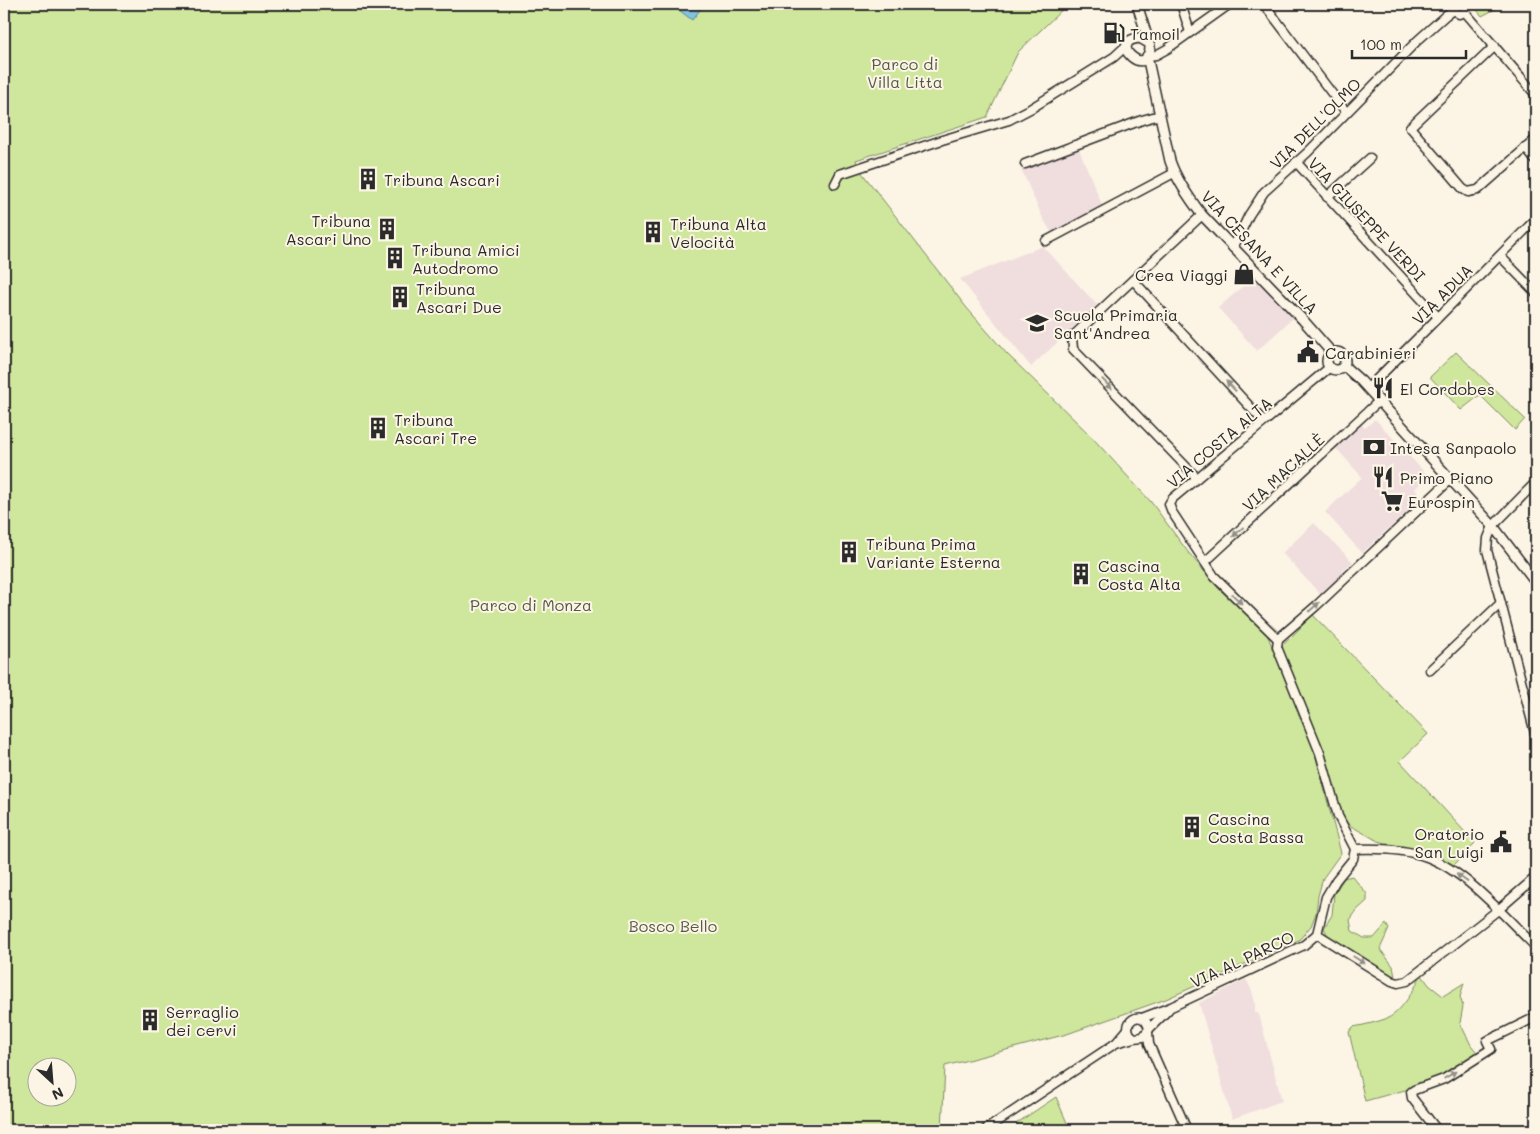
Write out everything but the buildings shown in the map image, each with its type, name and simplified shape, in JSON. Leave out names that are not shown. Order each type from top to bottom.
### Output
[{"type":"main road","name":"VIA CESANA E VILLA","points":[[1130,56],[1128,53],[1137,21],[1138,4]]},
{"type":"main road","name":"VIA CESANA E VILLA","points":[[1138,4],[1146,52],[1174,173],[1202,215],[1303,320],[1332,353]]},
{"type":"main road","points":[[1130,56],[1146,52],[1140,38],[1131,42]]},
{"type":"main road","points":[[1338,352],[1346,360],[1344,366],[1335,370],[1330,367],[1327,358],[1332,353],[1338,352]]},
{"type":"main road","points":[[1344,366],[1368,388],[1493,526],[1536,582]]},
{"type":"street","points":[[1181,4],[1190,32]]},
{"type":"street","points":[[1146,52],[1156,56],[1230,4]]},
{"type":"street","points":[[1264,4],[1346,112]]},
{"type":"street","points":[[1454,7],[1459,14],[1465,8],[1536,95]]},
{"type":"street","name":"VIA DELL'OLMO","points":[[1233,248],[1256,203],[1264,192],[1454,7]]},
{"type":"street","points":[[835,184],[840,174],[871,162],[1009,120],[1114,57],[1131,42]]},
{"type":"street","points":[[1495,46],[1410,127],[1463,189],[1468,192],[1478,190],[1536,139]]},
{"type":"street","points":[[1114,57],[1130,56]]},
{"type":"street","points":[[1025,164],[1160,115]]},
{"type":"street","points":[[1525,148],[1536,160]]},
{"type":"street","points":[[1327,197],[1370,158]]},
{"type":"street","name":"VIA GIUSEPPE VERDI","points":[[1296,162],[1438,317]]},
{"type":"street","points":[[1046,241],[1174,173]]},
{"type":"street","points":[[1197,478],[1073,348],[1072,337],[1202,215]]},
{"type":"street","name":"VIA ADUA","points":[[1368,388],[1536,219]]},
{"type":"street","points":[[1500,256],[1536,293]]},
{"type":"street","points":[[1133,280],[1264,422]]},
{"type":"street","name":"VIA COSTA ALTA","points":[[1278,639],[1214,576],[1172,512],[1169,504],[1197,478],[1330,367]]},
{"type":"street","name":"VIA MACALLÈ","points":[[1205,562],[1379,401]]},
{"type":"street","points":[[1451,479],[1278,639],[1277,647],[1320,753],[1338,816],[1355,849],[1384,848],[1426,857],[1446,867],[1468,882],[1536,947]]},
{"type":"street","points":[[1536,482],[1493,526],[1488,538],[1487,550],[1536,737]]},
{"type":"street","points":[[1430,670],[1501,603]]},
{"type":"street","name":"VIA AL PARCO","points":[[1142,1018],[1171,1007],[1304,945],[1317,934],[1326,897],[1336,880],[1353,859],[1355,849]]},
{"type":"street","points":[[1317,934],[1398,983],[1407,982],[1536,878]]},
{"type":"street","name":"VIA AL PARCO","points":[[1148,1030],[1171,1007]]},
{"type":"street","points":[[1437,1130],[1410,1095],[1414,1090],[1444,1079],[1491,1049],[1487,1041],[1536,1017]]},
{"type":"street","points":[[1150,1044],[1130,1035],[1128,1025],[1132,1019],[1142,1018],[1148,1023],[1150,1044],[1187,1130]]},
{"type":"street","points":[[985,1130],[1116,1043],[1128,1029]]},
{"type":"street","points":[[1116,1043],[1144,1037],[1148,1030]]},
{"type":"shaded area","points":[[1079,149],[1103,207],[1052,233],[1043,219],[1021,169]]},
{"type":"shaded area","name":"Scuola Primaria Sant'Andrea","points":[[1043,246],[1097,305],[1031,367],[960,279]]},
{"type":"shaded area","points":[[1253,277],[1293,318],[1257,351],[1218,308]]},
{"type":"shaded area","points":[[1375,419],[1428,476],[1415,489],[1422,498],[1362,553],[1325,512],[1362,477],[1335,447],[1361,424],[1365,428]]},
{"type":"shaded area","points":[[1314,523],[1353,562],[1342,571],[1341,576],[1321,595],[1282,553]]},
{"type":"shaded area","points":[[1246,979],[1255,1002],[1255,1012],[1259,1014],[1282,1101],[1232,1119],[1199,1003]]},
{"type":"green space","name":"Parco di Monza","points":[[4,4],[1068,4],[1018,52],[987,117],[856,160],[859,169],[966,307],[1006,353],[1089,434],[1151,502],[1188,552],[1219,589],[1267,634],[1314,750],[1341,853],[1323,878],[1316,913],[1311,926],[1299,940],[1166,999],[1067,1034],[945,1066],[942,1130],[4,1130]]},
{"type":"green space","points":[[1472,4],[1519,4],[1501,6],[1482,16]]},
{"type":"green space","points":[[1456,352],[1525,419],[1515,430],[1480,395],[1461,410],[1430,377]]},
{"type":"green space","points":[[1313,615],[1428,734],[1400,761],[1475,843],[1453,866],[1428,853],[1378,841],[1349,825],[1342,816],[1326,756],[1282,650],[1282,646]]},
{"type":"green space","points":[[1352,876],[1367,894],[1367,901],[1350,920],[1352,931],[1364,938],[1374,938],[1386,924],[1389,929],[1380,949],[1393,966],[1395,977],[1328,936],[1324,928],[1332,915],[1334,894],[1344,878]]},
{"type":"green space","points":[[1421,974],[1429,985],[1443,996],[1464,983],[1460,997],[1463,1006],[1460,1023],[1471,1045],[1480,1056],[1469,1068],[1446,1082],[1416,1087],[1365,1101],[1349,1032],[1353,1027],[1380,1021],[1398,1011],[1416,986]]},
{"type":"green space","points":[[1056,1097],[1070,1130],[1020,1130],[1017,1123]]},
{"type":"water","points":[[671,4],[702,4],[704,5],[692,20]]},
{"type":"place","name":"Tamoil","points":[[1114,33]]},
{"type":"place","name":"Tribuna Ascari","points":[[368,179]]},
{"type":"place","name":"Tribuna Ascari Uno","points":[[387,229]]},
{"type":"place","name":"Tribuna Alta Velocità","points":[[653,232]]},
{"type":"place","name":"Tribuna Amici Autodromo","points":[[395,258]]},
{"type":"place","name":"Crea Viaggi","points":[[1244,274]]},
{"type":"place","name":"Tribuna Ascari Due","points":[[400,297]]},
{"type":"place","name":"Scuola Primaria Sant'Andrea","points":[[1037,323]]},
{"type":"place","name":"Carabinieri","points":[[1308,352]]},
{"type":"place","name":"El Cordobes","points":[[1383,388]]},
{"type":"place","name":"Tribuna Ascari Tre","points":[[378,428]]},
{"type":"place","name":"Intesa Sanpaolo","points":[[1374,447]]},
{"type":"place","name":"Primo Piano","points":[[1383,477]]},
{"type":"place","name":"Eurospin","points":[[1392,501]]},
{"type":"place","name":"Tribuna Prima Variante Esterna","points":[[849,552]]},
{"type":"place","name":"Cascina Costa Alta","points":[[1081,574]]},
{"type":"place","name":"Cascina Costa Bassa","points":[[1192,827]]},
{"type":"place","name":"Oratorio San Luigi","points":[[1501,842]]},
{"type":"place","name":"Serraglio dei cervi","points":[[150,1020]]},
{"type":"park label","name":"Parco di Villa Litta","points":[[905,72]]},
{"type":"park label","name":"Bosco Bello","points":[[673,925]]}]
